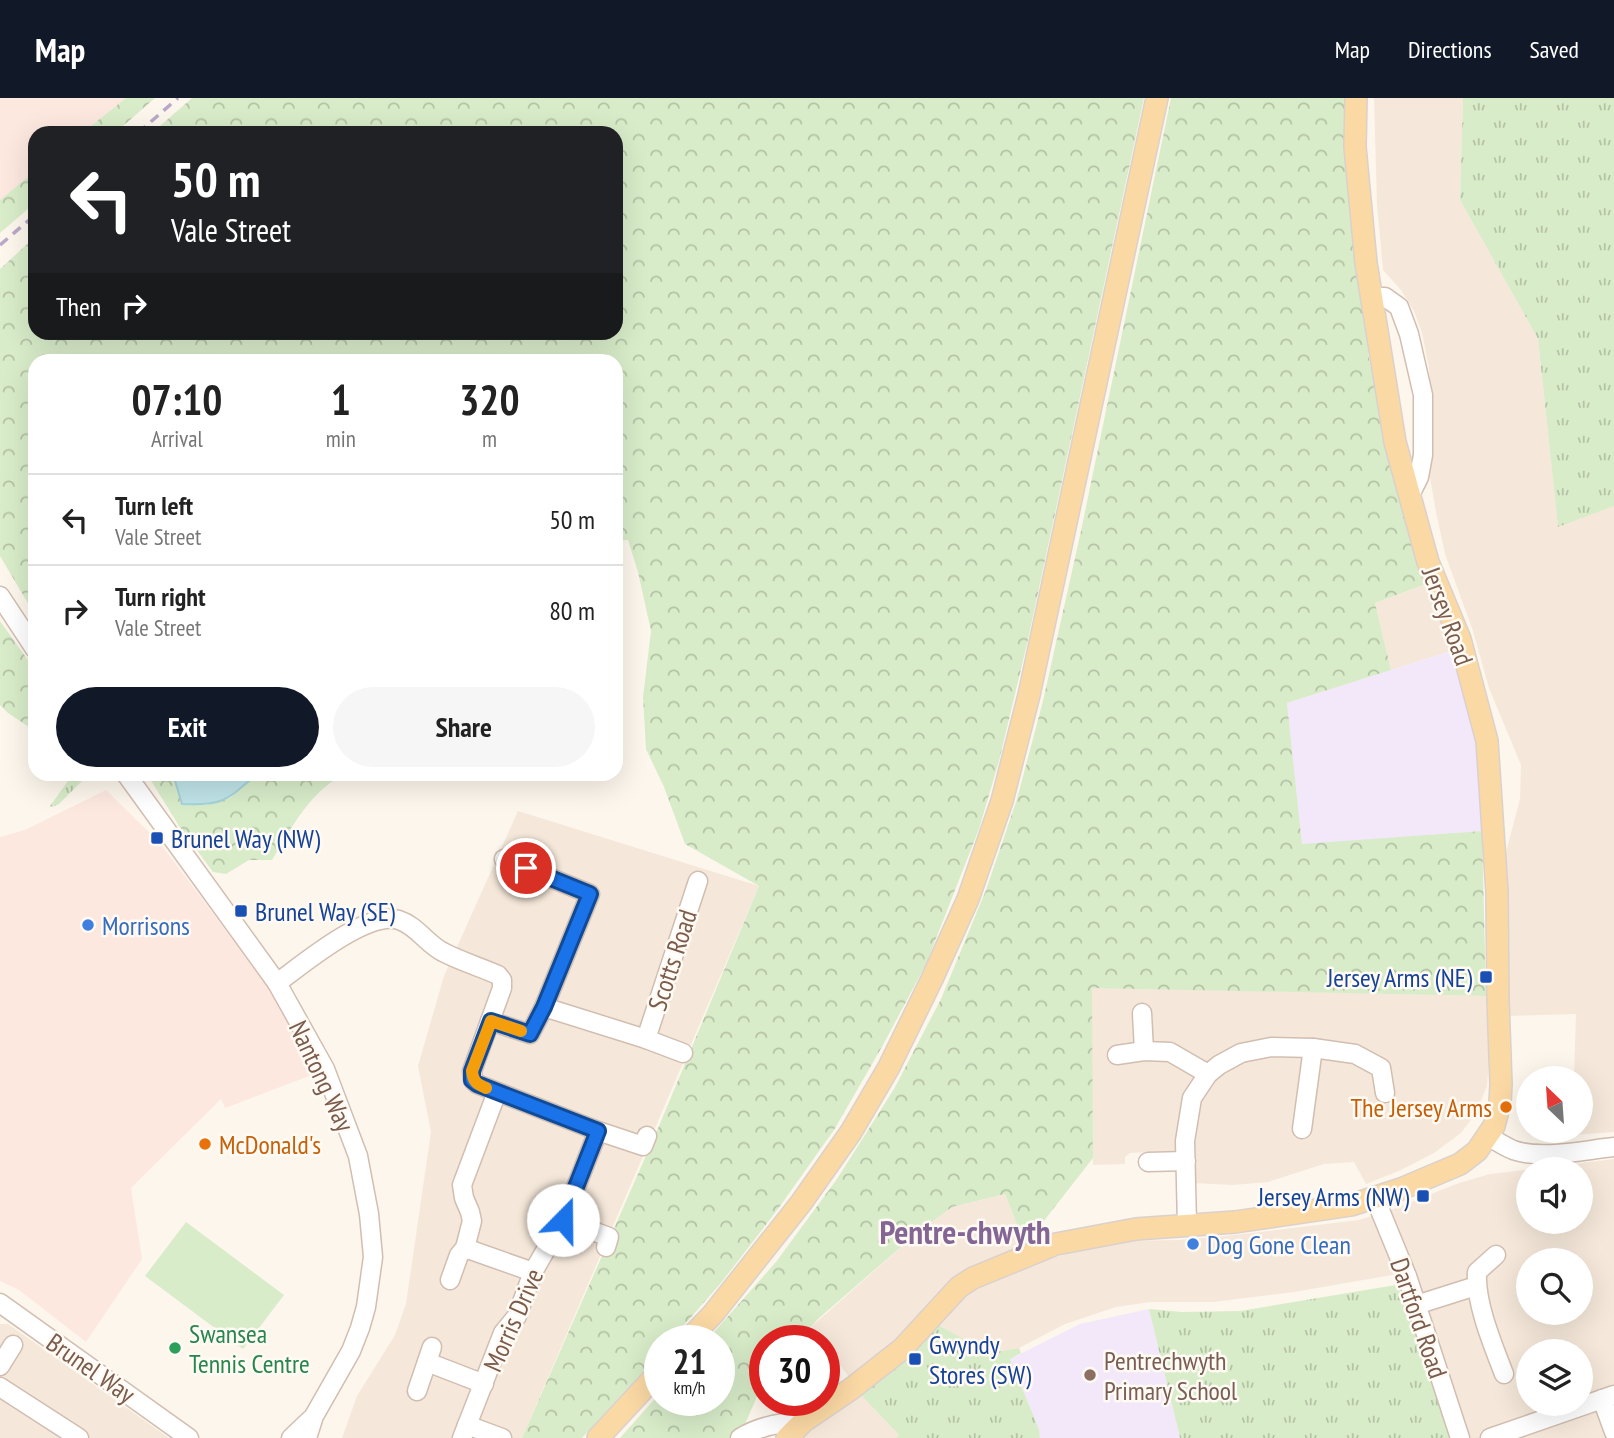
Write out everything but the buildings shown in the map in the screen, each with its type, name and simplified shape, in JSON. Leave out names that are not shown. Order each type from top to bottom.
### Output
[{"type":"main road","points":[[702,1325],[801,1203],[851,1132],[889,1067],[968,899],[1002,801],[1029,695],[1157,98]]},
{"type":"main road","name":"Jersey Road","points":[[1356,98],[1355,147],[1366,263],[1395,442],[1429,562],[1460,639],[1487,741],[1497,892],[1501,1084],[1498,1117],[1488,1136]]},
{"type":"main road","points":[[787,1438],[804,1421],[902,1349],[964,1283],[1056,1244],[1136,1229],[1235,1222],[1326,1210],[1376,1198],[1460,1164],[1477,1151],[1488,1136]]},
{"type":"main road","points":[[598,1438],[644,1388]]},
{"type":"street","points":[[1372,297],[1385,297],[1399,307],[1409,334],[1423,395],[1423,455],[1419,477],[1410,495]]},
{"type":"street","points":[[0,596],[28,638]]},
{"type":"street","name":"Nantong Way","points":[[131,781],[277,984],[325,1069],[358,1156],[369,1214],[373,1257],[368,1297],[351,1351],[314,1416],[307,1438]]},
{"type":"street","points":[[491,1021],[530,1034],[544,1007],[590,894],[504,859]]},
{"type":"street","name":"Scotts Road","points":[[646,1039],[698,881]]},
{"type":"street","points":[[277,984],[363,925],[380,920],[402,921],[441,951],[502,979],[502,988],[472,1071],[472,1080],[598,1131],[643,1146],[647,1136]]},
{"type":"street","name":"Scotts Road","points":[[544,1007],[683,1053]]},
{"type":"street","points":[[1142,1013],[1144,1051]]},
{"type":"street","points":[[1187,1225],[1185,1141],[1192,1098],[1208,1074],[1219,1065],[1241,1053],[1270,1047],[1313,1048],[1355,1054],[1381,1068],[1385,1093]]},
{"type":"street","points":[[1302,1129],[1313,1048]]},
{"type":"street","points":[[1117,1055],[1144,1051],[1170,1052],[1208,1074]]},
{"type":"street","points":[[450,1280],[459,1255],[465,1248],[472,1221],[462,1185],[497,1092]]},
{"type":"street","name":"Morris Drive","points":[[502,1438],[465,1431],[503,1333],[517,1316],[533,1272],[563,1220],[598,1131]]},
{"type":"street","points":[[1488,1136],[1514,1150],[1535,1153],[1564,1153],[1614,1147]]},
{"type":"street","points":[[1148,1162],[1186,1161]]},
{"type":"street","name":"Dartford Road","points":[[1376,1198],[1416,1305],[1460,1438]]},
{"type":"street","points":[[563,1220],[609,1237],[606,1247]]},
{"type":"street","points":[[465,1248],[533,1272]]},
{"type":"street","points":[[1496,1255],[1477,1272],[1476,1286],[1504,1374]]},
{"type":"street","points":[[1416,1305],[1476,1286]]},
{"type":"street","name":"Brunel Way","points":[[0,1303],[189,1436]]},
{"type":"street","points":[[0,1366],[13,1345]]},
{"type":"street","name":"Morris Drive","points":[[417,1391],[430,1354],[484,1384]]},
{"type":"street","points":[[0,1387],[79,1438]]},
{"type":"street","points":[[1495,1437],[1608,1397],[1614,1432]]},
{"type":"street","name":"Nantong Way","points":[[291,1438],[314,1416]]},
{"type":"street","points":[[740,1438],[749,1432],[784,1422],[804,1421]]},
{"type":"shaded area","points":[[0,98],[126,98],[91,126],[28,126],[28,177],[0,200]]},
{"type":"shaded area","points":[[1374,98],[1463,98],[1460,200],[1538,339],[1558,526],[1614,506],[1614,1132],[1593,1134],[1593,1066],[1574,1066],[1576,1014],[1510,1016],[1506,852],[1520,799],[1521,765],[1489,688],[1473,631],[1445,554],[1430,477],[1432,405],[1429,368],[1422,333],[1414,311],[1401,290],[1383,270],[1377,205]]},
{"type":"shaded area","points":[[1426,584],[1454,650],[1391,670],[1375,603]]},
{"type":"shaded area","points":[[1454,650],[1479,748],[1482,831],[1302,845],[1287,703]]},
{"type":"shaded area","points":[[106,790],[159,842],[206,904],[276,998],[317,1073],[225,1108],[221,1099],[131,1188],[142,1259],[86,1342],[19,1290],[0,1281],[0,837],[25,830]]},
{"type":"shaded area","points":[[518,811],[759,886],[522,1438],[342,1438],[357,1396],[395,1335],[406,1304],[431,1132],[418,1066],[444,976]]},
{"type":"shaded area","points":[[1091,987],[1486,996],[1489,1060],[1487,1086],[1476,1113],[1461,1133],[1434,1153],[1366,1184],[1354,1162],[1324,1164],[1268,1182],[1233,1185],[1191,1183],[1190,1150],[1130,1153],[1125,1157],[1125,1164],[1093,1165]]},
{"type":"shaded area","points":[[1614,1159],[1614,1438],[1466,1438],[1410,1272],[1294,1292],[1213,1302],[1150,1302],[1116,1307],[1065,1324],[1019,1348],[989,1353],[935,1323],[964,1290],[988,1277],[1110,1241],[1180,1240],[1359,1220],[1490,1174],[1516,1171],[1516,1234],[1593,1234],[1593,1162]]},
{"type":"shaded area","points":[[1005,1194],[1025,1245],[957,1275],[900,1336],[849,1377],[840,1365],[840,1325],[813,1325],[917,1233],[952,1207]]},
{"type":"shaded area","name":"Pentrechwyth Primary School","points":[[1149,1309],[1180,1438],[1040,1438],[1039,1429],[1010,1359],[1080,1324]]},
{"type":"shaded area","points":[[0,1324],[8,1324],[169,1438],[0,1438]]},
{"type":"shaded area","points":[[858,1392],[899,1435],[896,1438],[803,1438],[827,1416],[840,1416],[840,1404]]},
{"type":"green space","points":[[126,98],[155,98],[123,126],[91,126]]},
{"type":"green space","points":[[192,98],[1144,98],[1027,644],[999,761],[979,829],[926,964],[834,1130],[721,1283],[684,1325],[644,1325],[644,1370],[582,1438],[522,1438],[659,1126],[759,886],[685,844],[664,787],[646,749],[643,697],[651,631],[638,572],[628,540],[623,540],[623,354],[28,354],[28,603],[0,556],[0,269],[28,243],[28,340],[623,340],[623,126],[160,126]]},
{"type":"green space","points":[[1171,98],[1348,98],[1348,154],[1369,359],[1426,584],[1375,603],[1391,670],[1287,703],[1302,844],[1482,831],[1486,996],[1092,988],[1093,1158],[1025,1245],[1005,1194],[952,1207],[917,1233],[813,1325],[749,1325],[749,1415],[739,1438],[620,1438],[644,1411],[644,1416],[735,1416],[735,1325],[720,1325],[776,1262],[837,1179],[894,1089],[941,999],[986,890],[1017,799],[1043,701]]},
{"type":"green space","points":[[1463,98],[1614,98],[1614,506],[1558,527],[1538,339],[1460,200]]},
{"type":"green space","points":[[28,177],[28,209],[0,233],[0,200]]},
{"type":"green space","points":[[0,621],[28,660],[28,726],[0,705]]},
{"type":"green space","points":[[68,781],[82,781],[59,804],[50,806]]},
{"type":"green space","points":[[151,781],[175,781],[182,804],[207,805],[230,798],[249,781],[333,781],[311,801],[272,860],[249,860],[226,874],[213,872],[179,826]]},
{"type":"green space","points":[[186,1222],[284,1295],[243,1349],[145,1276]]},
{"type":"green space","points":[[1402,1284],[1454,1438],[1180,1438],[1149,1309],[1182,1312],[1240,1311]]},
{"type":"green space","points":[[935,1323],[989,1353],[1019,1348],[1021,1353],[1010,1359],[1039,1429],[1040,1438],[896,1438],[899,1435],[858,1392]]},
{"type":"water","points":[[175,781],[249,781],[224,800],[207,804],[182,804]]},
{"type":"railway","points":[[146,126],[178,98]]},
{"type":"railway","points":[[0,245],[28,221]]},
{"type":"slow traffic","points":[[486,1088],[472,1080],[472,1071],[491,1021],[521,1031]]},
{"type":"place","name":"Brunel Way (NW)","points":[[157,838]]},
{"type":"place","name":"Brunel Way (SE)","points":[[241,911]]},
{"type":"place","name":"Morrisons","points":[[88,925]]},
{"type":"place","name":"Jersey Arms (NE)","points":[[1486,977]]},
{"type":"place","name":"The Jersey Arms","points":[[1506,1107]]},
{"type":"place","name":"McDonald's","points":[[205,1144]]},
{"type":"place","name":"Jersey Arms (NW)","points":[[1423,1196]]},
{"type":"place","name":"Dog Gone Clean","points":[[1193,1244]]},
{"type":"place","name":"Swansea Tennis Centre","points":[[175,1348]]},
{"type":"place","name":"Gwyndy Stores (SW)","points":[[915,1359]]},
{"type":"place","name":"Pentrechwyth Primary School","points":[[1090,1375]]},
{"type":"district","name":"Pentre-chwyth","points":[[965,1231]]},
{"type":"route","points":[[526,868],[590,894],[544,1007],[530,1034],[491,1021],[472,1071],[472,1080],[598,1131],[563,1220]]}]
